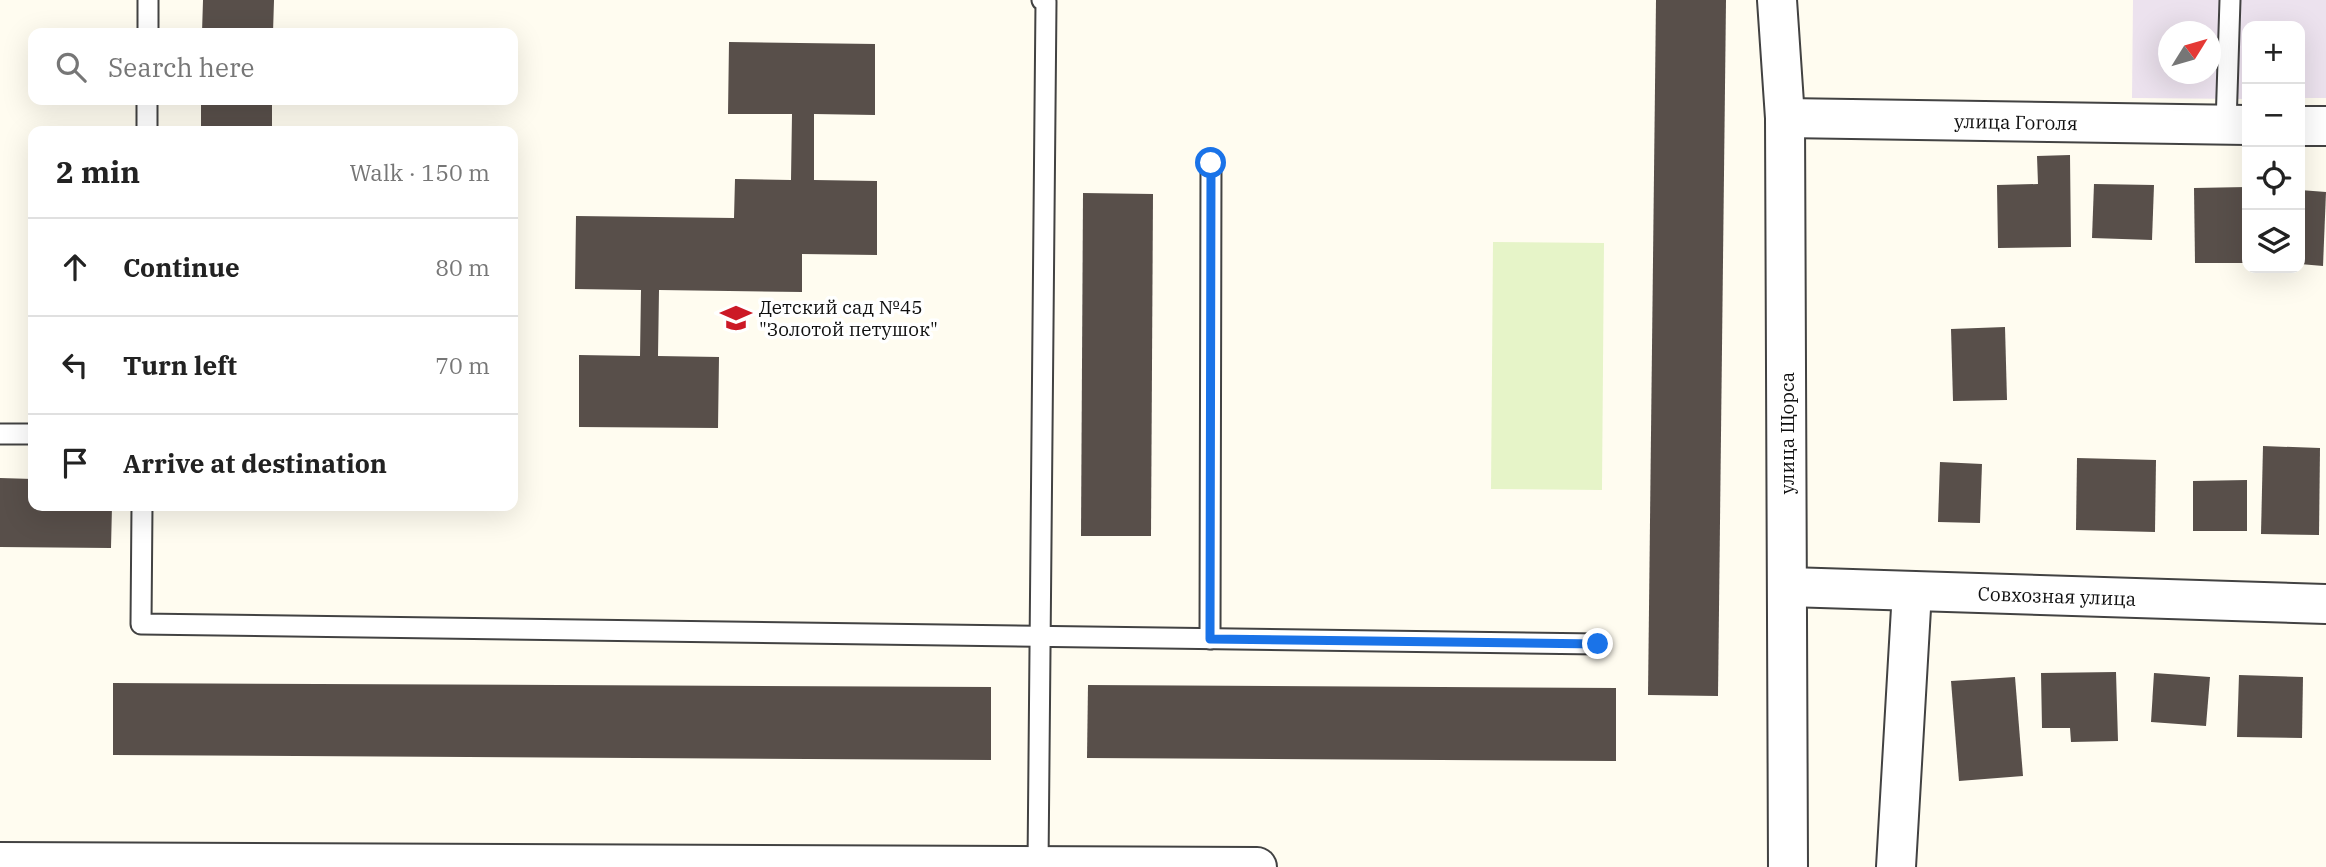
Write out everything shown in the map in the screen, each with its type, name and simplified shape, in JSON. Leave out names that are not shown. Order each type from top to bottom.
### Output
[{"type":"street","name":"улица Щорса","points":[[1777,0],[1785,118],[1789,587],[1788,867]]},
{"type":"street","name":"улица Гоголя","points":[[1785,118],[2237,125]]},
{"type":"street","points":[[2305,126],[2326,126]]},
{"type":"street","name":"Совхозная улица","points":[[1789,587],[2326,604]]},
{"type":"street","points":[[1896,867],[1912,591]]},
{"type":"street","points":[[0,862],[1257,867]]},
{"type":"lane","points":[[148,0],[148,28]]},
{"type":"lane","points":[[1038,866],[1046,2],[1042,0]]},
{"type":"lane","points":[[2230,0],[2237,125]]},
{"type":"lane","points":[[147,105],[147,126]]},
{"type":"lane","points":[[1210,639],[1211,163]]},
{"type":"lane","points":[[0,434],[28,434]]},
{"type":"lane","points":[[142,511],[141,624],[1598,644]]},
{"type":"shaded area","points":[[2133,0],[2326,0],[2326,98],[2305,98],[2305,21],[2242,21],[2242,99],[2132,98]]},
{"type":"green space","points":[[1493,242],[1604,243],[1602,490],[1491,489]]},
{"type":"building","points":[[203,0],[274,0],[273,28],[202,28]]},
{"type":"building","points":[[1656,0],[1726,0],[1718,696],[1648,695]]},
{"type":"building","points":[[729,42],[875,44],[875,115],[814,114],[814,180],[877,181],[877,255],[802,254],[802,292],[659,290],[658,356],[719,357],[718,428],[579,427],[579,355],[640,356],[641,290],[575,289],[576,216],[734,218],[735,179],[791,180],[792,114],[728,114]]},
{"type":"building","points":[[201,105],[272,105],[272,126],[201,126]]},
{"type":"building","points":[[2070,155],[2071,247],[1998,248],[1997,185],[2038,184],[2037,156]]},
{"type":"building","points":[[2094,184],[2154,185],[2152,240],[2092,238]]},
{"type":"building","points":[[2242,187],[2242,263],[2195,263],[2194,188]]},
{"type":"building","points":[[2305,190],[2326,192],[2323,266],[2305,264]]},
{"type":"building","points":[[1083,193],[1153,194],[1151,536],[1081,536]]},
{"type":"building","points":[[2005,327],[2007,400],[1953,401],[1951,329]]},
{"type":"building","points":[[2263,446],[2320,448],[2319,535],[2261,534]]},
{"type":"building","points":[[2077,458],[2156,460],[2155,532],[2076,530]]},
{"type":"building","points":[[1940,462],[1982,464],[1980,523],[1938,522]]},
{"type":"building","points":[[0,478],[28,479],[28,511],[112,511],[111,548],[0,547]]},
{"type":"building","points":[[2247,480],[2247,531],[2193,531],[2193,481]]},
{"type":"building","points":[[2116,672],[2118,741],[2071,742],[2070,728],[2042,728],[2041,673]]},
{"type":"building","points":[[2154,673],[2210,677],[2206,726],[2151,722]]},
{"type":"building","points":[[2239,675],[2303,677],[2302,738],[2237,737]]},
{"type":"building","points":[[2015,677],[2023,776],[1959,781],[1951,681]]},
{"type":"building","points":[[113,683],[991,687],[991,760],[113,755]]},
{"type":"building","points":[[1088,685],[1616,688],[1616,761],[1087,758]]},
{"type":"place","name":"Детский сад №45 \"Золотой петушок\"","points":[[736,318]]},
{"type":"route","points":[[1211,163],[1210,639],[1598,644]]}]
